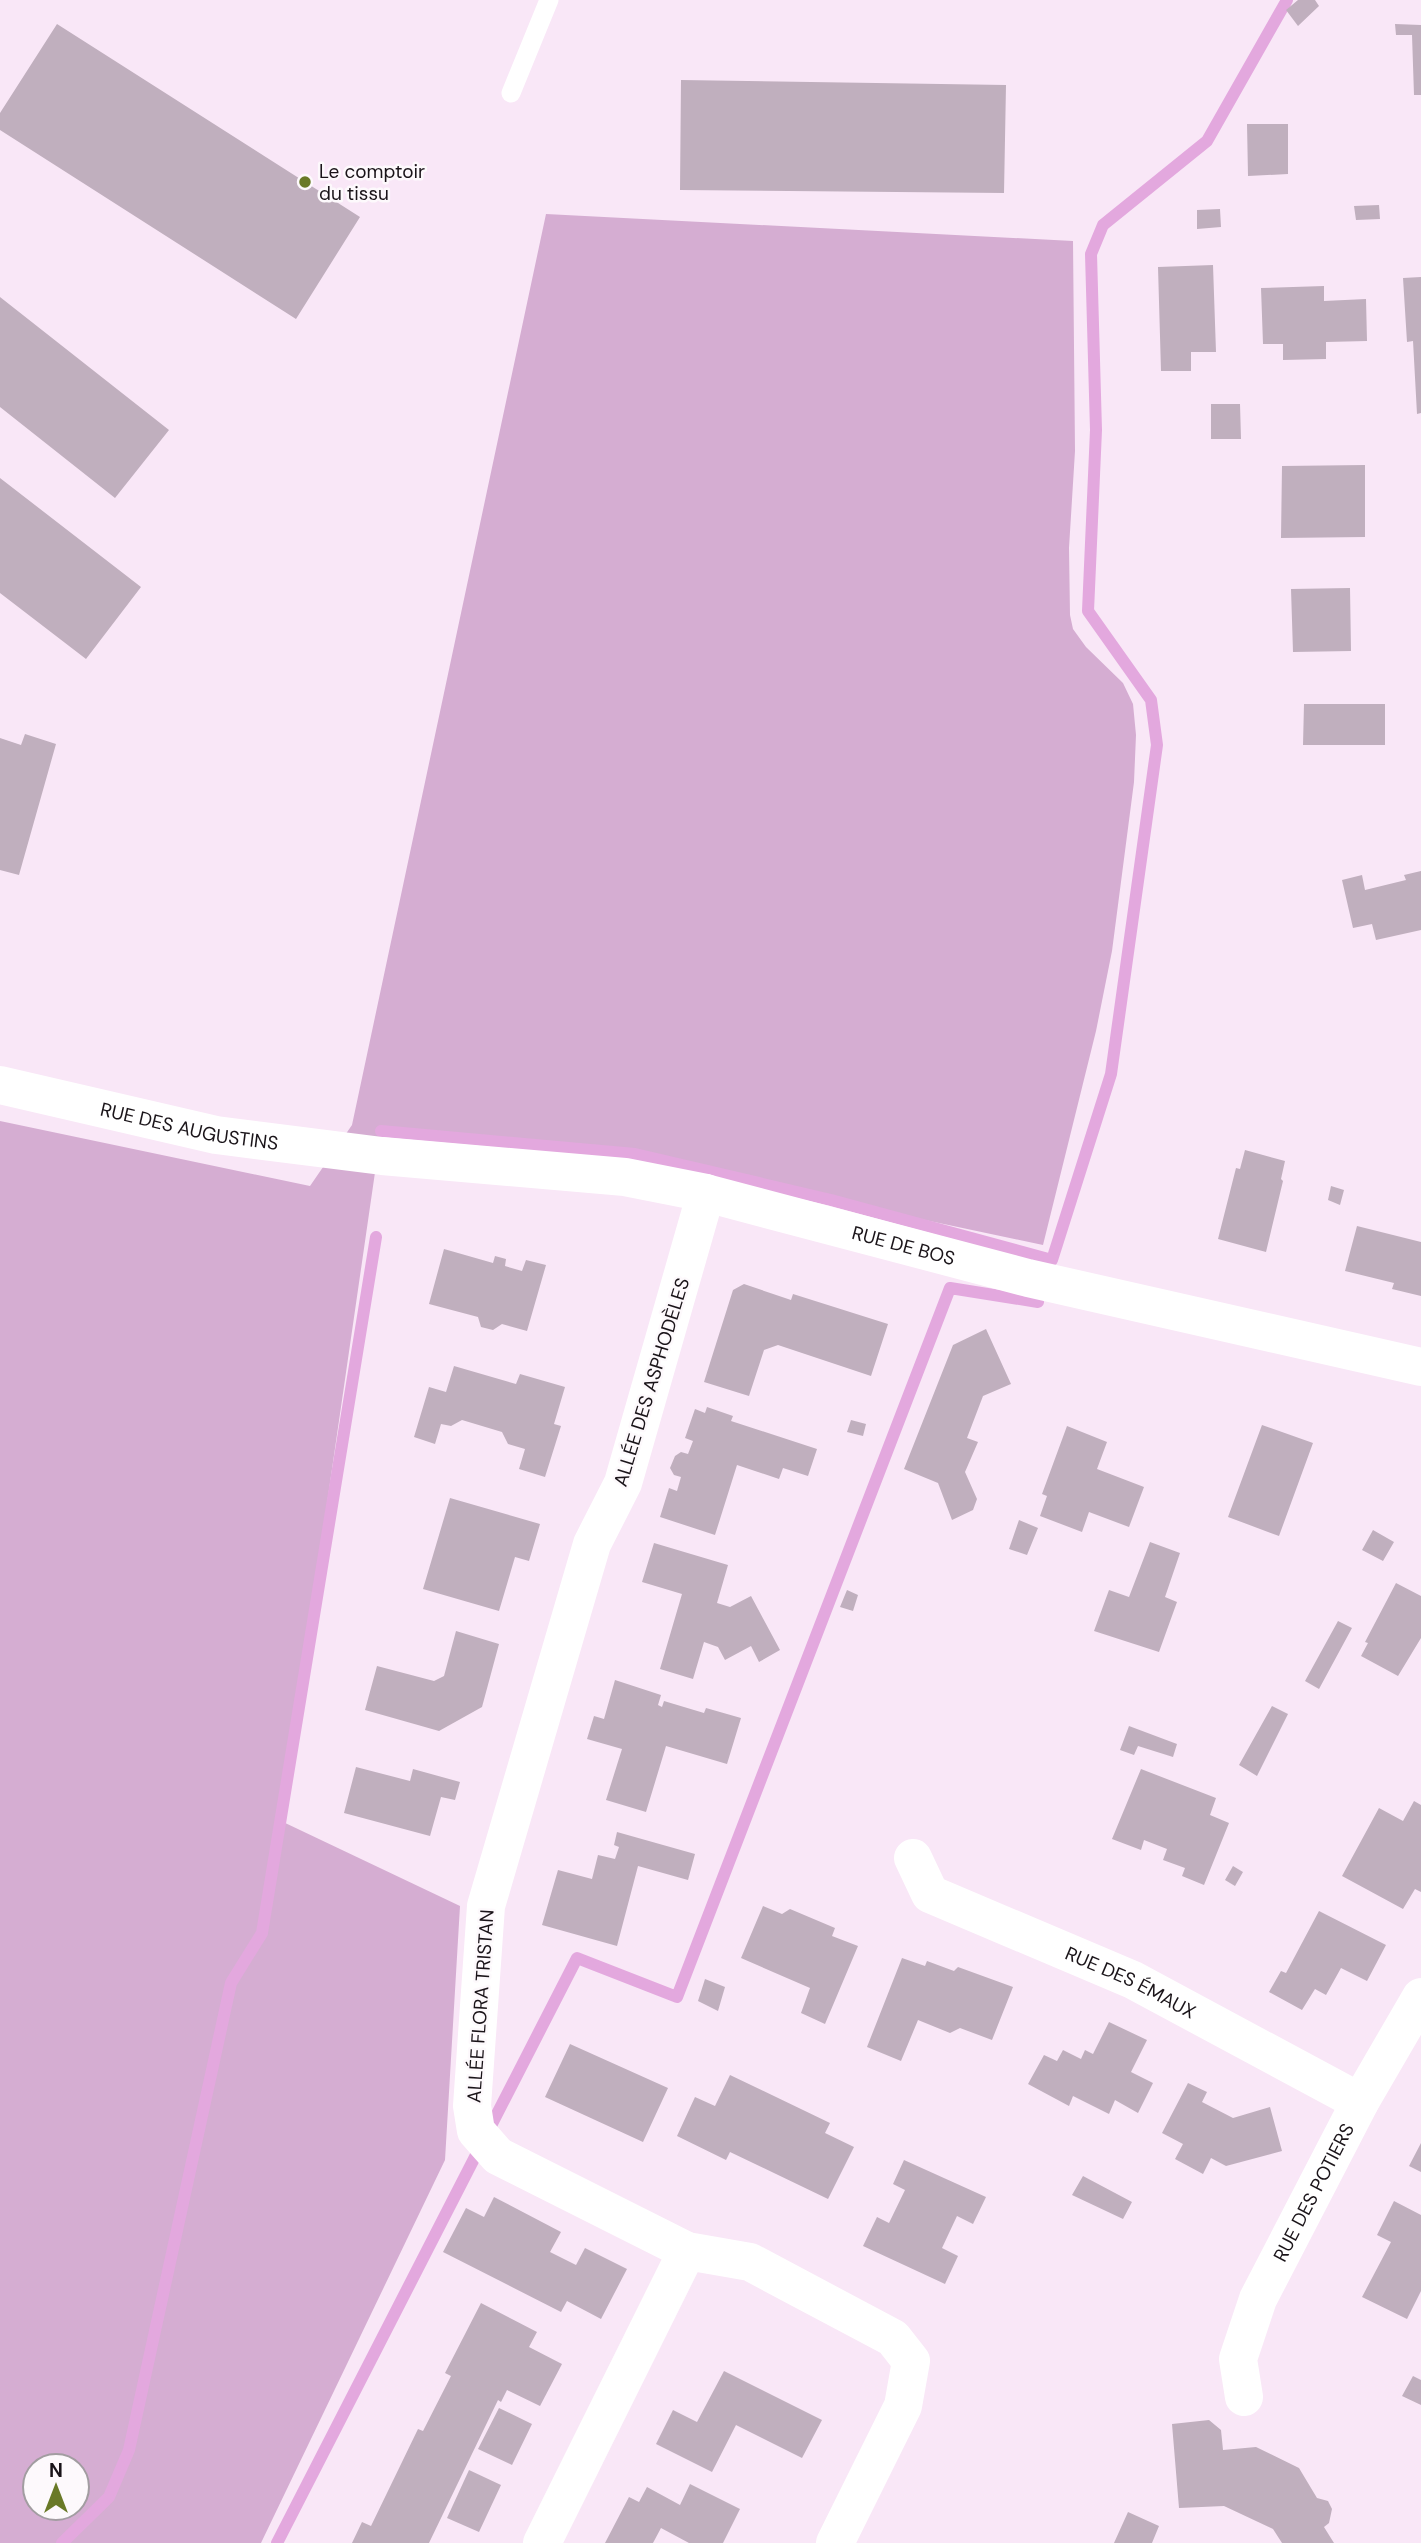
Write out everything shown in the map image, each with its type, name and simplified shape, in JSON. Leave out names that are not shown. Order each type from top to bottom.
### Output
[{"type":"street","name":"RUE DES AUGUSTINS","points":[[0,1085],[216,1135],[383,1156]]},
{"type":"street","name":"RUE DE BOS","points":[[383,1156],[625,1177],[706,1193],[1028,1278],[1421,1367]]},
{"type":"street","name":"ALLÉE DES ASPHODÈLES","points":[[525,1767],[592,1544],[623,1483],[706,1193]]},
{"type":"street","name":"ALLÉE FLORA TRISTAN","points":[[525,1767],[486,1906],[472,2106],[476,2131],[498,2156],[687,2251],[750,2262],[893,2337],[911,2361],[903,2406],[835,2543]]},
{"type":"street","name":"RUE DES ÉMAUX","points":[[913,1858],[930,1894],[1133,1980],[1360,2102]]},
{"type":"street","name":"RUE DES POTIERS","points":[[1244,2397],[1238,2359],[1258,2298],[1360,2102],[1421,1997]]},
{"type":"street","points":[[542,2543],[687,2251]]},
{"type":"lane","points":[[511,93],[549,0]]},
{"type":"shaded area","points":[[546,214],[1073,241],[1075,451],[1069,548],[1070,615],[1073,629],[1086,647],[1123,683],[1133,704],[1136,735],[1134,782],[1112,951],[1096,1031],[1043,1245],[628,1157],[381,1131],[281,1821],[460,1906],[445,2160],[261,2543],[0,2543],[0,1121],[310,1186],[352,1125]]},
{"type":"building","points":[[1298,0],[1315,0],[1319,6],[1298,26],[1286,10]]},
{"type":"building","points":[[57,24],[360,217],[296,319],[0,130],[0,113]]},
{"type":"building","points":[[1395,24],[1421,25],[1421,95],[1414,95],[1412,35],[1396,35]]},
{"type":"building","points":[[681,80],[1006,85],[1004,193],[680,190]]},
{"type":"building","points":[[1247,124],[1288,124],[1288,174],[1248,176]]},
{"type":"building","points":[[1379,205],[1380,219],[1356,220],[1354,206]]},
{"type":"building","points":[[1220,209],[1221,227],[1197,229],[1197,210]]},
{"type":"building","points":[[1213,265],[1216,352],[1191,352],[1191,371],[1161,371],[1158,267]]},
{"type":"building","points":[[1421,277],[1421,413],[1417,414],[1413,341],[1407,342],[1403,278]]},
{"type":"building","points":[[1324,286],[1324,301],[1366,299],[1367,341],[1326,342],[1326,359],[1283,360],[1283,344],[1263,344],[1261,288]]},
{"type":"building","points":[[0,297],[169,430],[115,498],[0,407]]},
{"type":"building","points":[[1211,404],[1240,404],[1241,439],[1211,439]]},
{"type":"building","points":[[1365,465],[1365,537],[1281,538],[1282,466]]},
{"type":"building","points":[[0,478],[141,587],[86,659],[0,593]]},
{"type":"building","points":[[1350,588],[1351,651],[1293,652],[1291,589]]},
{"type":"building","points":[[1304,704],[1385,704],[1385,745],[1303,745]]},
{"type":"building","points":[[25,734],[56,744],[19,875],[0,870],[0,738],[21,745]]},
{"type":"building","points":[[1421,871],[1421,930],[1376,940],[1372,924],[1353,928],[1342,880],[1362,875],[1365,890],[1406,880],[1404,875]]},
{"type":"building","points":[[1245,1150],[1285,1161],[1281,1179],[1283,1181],[1266,1252],[1218,1239],[1236,1168],[1240,1169]]},
{"type":"building","points":[[1331,1186],[1344,1190],[1340,1205],[1328,1200]]},
{"type":"building","points":[[1357,1226],[1421,1242],[1421,1296],[1392,1289],[1394,1283],[1345,1271]]},
{"type":"building","points":[[444,1249],[493,1263],[495,1256],[506,1259],[505,1266],[522,1271],[526,1260],[546,1265],[527,1331],[502,1324],[493,1330],[481,1327],[478,1317],[429,1304]]},
{"type":"building","points":[[744,1284],[791,1300],[793,1294],[888,1324],[871,1376],[778,1345],[764,1350],[749,1396],[704,1382],[733,1290]]},
{"type":"building","points":[[986,1329],[1011,1384],[983,1396],[967,1438],[978,1442],[965,1472],[977,1499],[973,1510],[952,1520],[938,1483],[904,1469],[953,1345]]},
{"type":"building","points":[[454,1366],[516,1384],[520,1374],[565,1387],[554,1424],[561,1426],[545,1477],[519,1469],[525,1449],[508,1444],[502,1432],[462,1420],[451,1426],[441,1424],[435,1444],[414,1437],[429,1387],[446,1392]]},
{"type":"building","points":[[707,1407],[733,1416],[731,1421],[817,1449],[808,1476],[783,1468],[779,1479],[737,1465],[715,1535],[660,1517],[669,1488],[677,1491],[681,1477],[674,1475],[670,1468],[675,1456],[681,1452],[688,1454],[693,1441],[685,1438],[695,1409],[705,1413]]},
{"type":"building","points":[[851,1420],[866,1424],[863,1436],[847,1432]]},
{"type":"building","points":[[1262,1425],[1313,1443],[1279,1536],[1228,1517]]},
{"type":"building","points":[[1067,1426],[1107,1442],[1097,1469],[1144,1487],[1129,1527],[1089,1512],[1082,1532],[1040,1516],[1047,1496],[1042,1494]]},
{"type":"building","points":[[450,1498],[540,1524],[529,1561],[515,1557],[499,1611],[423,1589]]},
{"type":"building","points":[[1019,1520],[1038,1528],[1027,1555],[1009,1549]]},
{"type":"building","points":[[1373,1530],[1394,1542],[1383,1561],[1362,1550]]},
{"type":"building","points":[[1150,1542],[1180,1553],[1165,1597],[1177,1602],[1159,1652],[1094,1631],[1109,1590],[1129,1597]]},
{"type":"building","points":[[654,1543],[728,1565],[717,1603],[730,1607],[751,1596],[780,1650],[759,1662],[751,1646],[725,1660],[718,1647],[704,1642],[693,1679],[660,1669],[682,1594],[642,1582]]},
{"type":"building","points":[[1396,1583],[1421,1596],[1421,1638],[1398,1676],[1361,1656],[1368,1643],[1365,1642]]},
{"type":"building","points":[[847,1590],[858,1595],[853,1611],[840,1607]]},
{"type":"building","points":[[1338,1621],[1352,1628],[1319,1689],[1305,1681]]},
{"type":"building","points":[[456,1631],[499,1644],[482,1707],[439,1731],[365,1710],[377,1666],[434,1681],[444,1676]]},
{"type":"building","points":[[615,1680],[661,1695],[658,1705],[662,1707],[664,1701],[704,1713],[706,1708],[741,1718],[727,1764],[666,1746],[646,1812],[606,1800],[622,1749],[587,1739],[594,1716],[604,1719]]},
{"type":"building","points":[[1272,1706],[1288,1714],[1257,1776],[1239,1765]]},
{"type":"building","points":[[1129,1726],[1177,1744],[1173,1757],[1138,1746],[1134,1755],[1120,1750]]},
{"type":"building","points":[[356,1767],[410,1781],[413,1769],[460,1782],[455,1800],[441,1797],[430,1836],[344,1813]]},
{"type":"building","points":[[1141,1769],[1216,1798],[1210,1815],[1229,1823],[1204,1885],[1182,1876],[1185,1868],[1163,1860],[1167,1849],[1144,1840],[1141,1850],[1112,1839]]},
{"type":"building","points":[[1414,1801],[1421,1805],[1421,1892],[1415,1889],[1403,1909],[1342,1876],[1379,1808],[1403,1821]]},
{"type":"building","points":[[617,1832],[695,1854],[688,1880],[638,1866],[617,1946],[542,1925],[558,1870],[592,1879],[598,1855],[615,1859],[619,1847],[614,1845]]},
{"type":"building","points":[[1233,1866],[1243,1872],[1235,1886],[1225,1880]]},
{"type":"building","points":[[763,1906],[782,1914],[790,1909],[835,1928],[832,1936],[858,1946],[825,2024],[801,2013],[810,1988],[741,1958]]},
{"type":"building","points":[[1319,1911],[1386,1945],[1367,1981],[1341,1968],[1326,1995],[1315,1989],[1302,2010],[1269,1992],[1281,1971],[1286,1973]]},
{"type":"building","points":[[902,1958],[925,1966],[927,1961],[954,1971],[958,1967],[1013,1987],[992,2040],[960,2028],[950,2033],[918,2020],[901,2061],[867,2047]]},
{"type":"building","points":[[705,1979],[725,1987],[718,2011],[698,2001]]},
{"type":"building","points":[[1109,2022],[1147,2040],[1131,2072],[1153,2083],[1138,2113],[1115,2100],[1109,2114],[1073,2096],[1069,2106],[1028,2084],[1044,2055],[1057,2061],[1063,2050],[1081,2059],[1085,2050],[1093,2054]]},
{"type":"building","points":[[570,2044],[668,2088],[643,2142],[545,2097]]},
{"type":"building","points":[[730,2075],[830,2123],[825,2133],[854,2147],[828,2199],[730,2152],[726,2160],[677,2136],[695,2097],[715,2106]]},
{"type":"building","points":[[1188,2083],[1207,2092],[1202,2102],[1233,2118],[1270,2107],[1282,2151],[1226,2166],[1211,2158],[1203,2174],[1175,2159],[1183,2144],[1162,2133]]},
{"type":"building","points":[[1421,2143],[1421,2172],[1409,2166]]},
{"type":"building","points":[[904,2160],[986,2197],[973,2224],[957,2216],[942,2248],[958,2256],[945,2284],[863,2246],[877,2217],[889,2223],[905,2190],[893,2184]]},
{"type":"building","points":[[1083,2176],[1132,2202],[1123,2219],[1072,2195]]},
{"type":"building","points":[[494,2197],[561,2232],[550,2252],[576,2265],[585,2248],[627,2269],[601,2319],[567,2301],[561,2312],[443,2252],[466,2208],[484,2217]]},
{"type":"building","points":[[1394,2201],[1421,2215],[1421,2291],[1407,2319],[1362,2297],[1391,2242],[1377,2235]]},
{"type":"building","points":[[481,2303],[537,2332],[529,2347],[562,2364],[540,2406],[507,2390],[501,2402],[498,2400],[429,2543],[352,2543],[362,2522],[371,2526],[418,2429],[423,2431],[451,2376],[445,2373]]},
{"type":"building","points":[[724,2371],[822,2420],[802,2458],[736,2425],[712,2472],[656,2444],[673,2410],[697,2422]]},
{"type":"building","points":[[1413,2376],[1421,2380],[1421,2405],[1402,2396]]},
{"type":"building","points":[[499,2408],[532,2424],[512,2465],[478,2449]]},
{"type":"building","points":[[1209,2420],[1221,2430],[1223,2450],[1256,2447],[1299,2468],[1317,2498],[1328,2501],[1332,2509],[1329,2523],[1324,2527],[1334,2543],[1282,2543],[1273,2529],[1224,2506],[1179,2508],[1172,2424]]},
{"type":"building","points":[[469,2470],[501,2485],[479,2532],[447,2518]]},
{"type":"building","points":[[690,2484],[740,2509],[723,2543],[689,2543],[661,2528],[653,2543],[605,2543],[629,2497],[639,2502],[647,2487],[680,2505]]},
{"type":"building","points":[[1128,2512],[1159,2526],[1152,2543],[1114,2543]]},
{"type":"waterway","points":[[381,1131],[635,1154],[831,1200],[1052,1260],[1111,1074],[1157,745],[1151,700],[1088,611],[1096,430],[1091,254],[1103,225],[1207,141],[1287,0]]},
{"type":"waterway","points":[[62,2543],[109,2497],[129,2450],[231,1983],[262,1933],[376,1237]]},
{"type":"waterway","points":[[277,2543],[577,1958],[677,1997],[950,1288],[1038,1302]]},
{"type":"place","name":"Le comptoir du tissu","points":[[305,182]]}]
